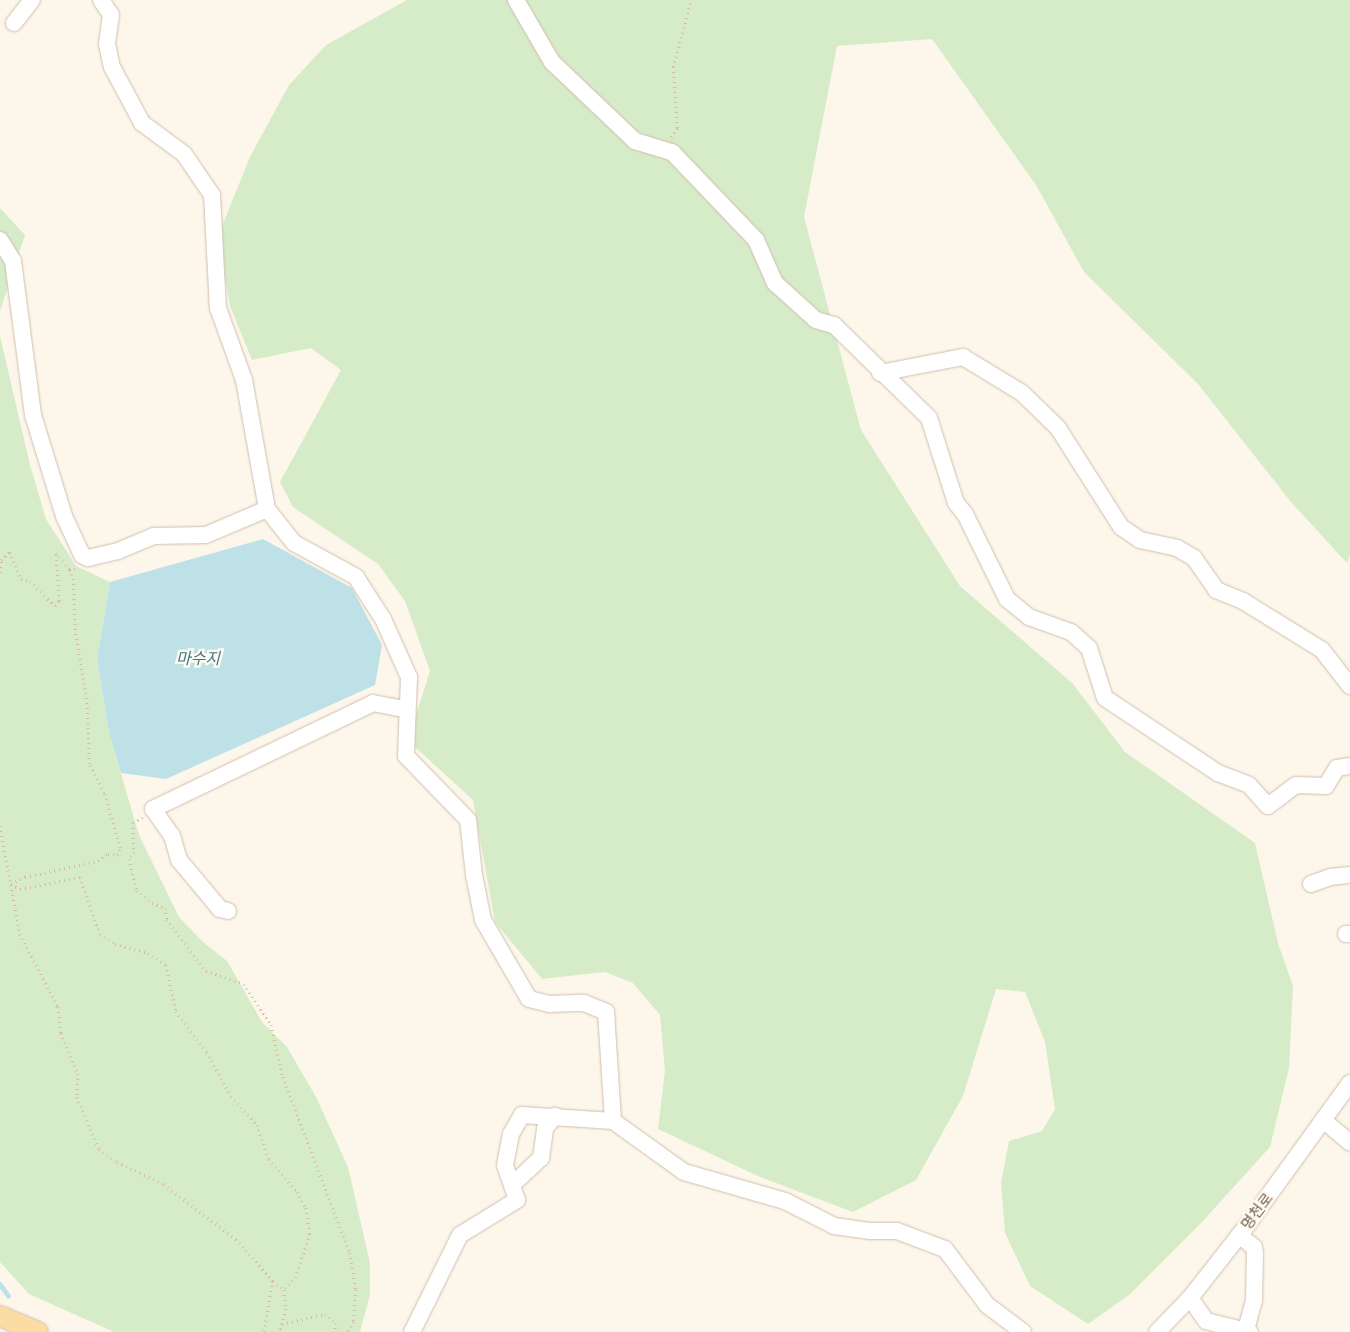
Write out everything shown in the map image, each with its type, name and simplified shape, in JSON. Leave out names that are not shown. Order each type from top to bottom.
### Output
[{"type":"main road","points":[[0,1316],[38,1332]]},
{"type":"street","points":[[14,23],[32,0]]},
{"type":"street","points":[[101,0],[111,15],[107,44],[112,67],[142,123],[184,154],[212,195],[218,308],[244,380],[267,509],[294,543],[356,577],[383,619],[409,677],[405,709],[406,756],[468,820],[474,875],[483,920],[529,999],[549,1004],[584,1003],[606,1012],[613,1121]]},
{"type":"street","points":[[516,0],[552,62],[635,141],[672,152],[756,240],[775,283],[816,320],[834,325],[880,373],[929,418],[956,503],[965,514],[1007,599],[1029,617],[1071,632],[1089,648],[1104,698],[1218,773],[1249,785],[1268,806],[1296,785],[1326,786],[1337,768],[1350,766]]},
{"type":"street","points":[[0,240],[12,262],[33,415],[64,516],[82,555],[88,558],[118,551],[154,536],[206,535],[267,509]]},
{"type":"street","points":[[880,373],[963,357],[1022,393],[1058,428],[1121,527],[1140,540],[1177,548],[1194,558],[1216,590],[1243,602],[1322,650],[1350,686]]},
{"type":"street","points":[[228,911],[220,909],[178,860],[172,836],[153,809],[373,702],[405,709]]},
{"type":"street","points":[[1311,884],[1330,877],[1350,875]]},
{"type":"street","name":"명천로","points":[[1157,1332],[1190,1298],[1239,1235],[1350,1083]]},
{"type":"street","points":[[412,1332],[460,1235],[517,1200],[505,1165],[511,1134],[522,1115],[613,1121],[684,1172],[785,1202],[834,1226],[871,1232],[897,1231],[945,1249],[987,1305],[1023,1332]]},
{"type":"street","points":[[512,1185],[541,1158],[545,1128],[554,1116]]},
{"type":"street","points":[[1323,1120],[1350,1143]]},
{"type":"street","points":[[1190,1298],[1206,1321],[1248,1331],[1254,1300],[1255,1253],[1254,1247],[1239,1235]]},
{"type":"path","points":[[664,149],[677,128],[672,67],[691,0]]},
{"type":"path","points":[[0,573],[1,560],[10,552],[20,578],[30,581],[55,606],[59,602],[56,553],[69,569],[73,580],[75,630],[87,704],[89,764],[104,793],[120,848],[117,855],[108,854],[98,861],[25,877],[11,884]]},
{"type":"path","points":[[69,569],[74,569],[88,558]]},
{"type":"path","points":[[134,823],[134,852],[129,859],[138,890],[152,903],[165,908],[167,920],[206,970],[244,984],[271,1025],[283,1077],[319,1165],[356,1275],[354,1322],[348,1332]]},
{"type":"path","points":[[0,826],[20,934],[58,1007],[61,1033],[78,1074],[77,1097],[99,1149],[116,1162],[164,1184],[222,1225],[284,1290],[286,1308],[280,1332]]},
{"type":"path","points":[[11,884],[20,889],[80,877],[100,934],[115,944],[148,953],[166,965],[176,1011],[207,1052],[231,1096],[257,1126],[269,1159],[297,1192],[306,1208],[310,1234],[296,1277],[284,1290]]},
{"type":"path","points":[[264,1332],[273,1280]]},
{"type":"path","points":[[282,1324],[324,1314],[336,1323],[336,1332]]},
{"type":"green space","points":[[407,0],[1350,0],[1350,555],[1347,563],[1291,502],[1198,384],[1084,272],[1036,185],[932,39],[837,46],[804,217],[861,430],[960,586],[1073,684],[1125,752],[1255,843],[1278,943],[1293,986],[1289,1068],[1270,1147],[1202,1222],[1129,1295],[1088,1324],[1030,1286],[1005,1233],[1001,1183],[1009,1141],[1042,1131],[1055,1109],[1045,1042],[1025,992],[996,989],[963,1096],[916,1180],[853,1212],[760,1177],[658,1129],[665,1071],[660,1015],[633,983],[605,972],[542,979],[495,922],[473,800],[415,747],[413,724],[430,671],[405,601],[378,564],[293,507],[280,482],[341,370],[311,348],[252,360],[230,306],[218,236],[250,157],[289,85],[326,45]]},
{"type":"green space","points":[[0,208],[25,235],[0,311]]},
{"type":"green space","points":[[0,336],[30,465],[46,519],[76,566],[110,582],[97,660],[109,733],[139,835],[179,917],[203,942],[227,961],[262,1022],[287,1047],[316,1097],[348,1167],[370,1263],[370,1295],[360,1332],[114,1332],[29,1294],[0,1262]]},
{"type":"water","name":"마수지","points":[[263,539],[352,588],[382,645],[375,685],[166,779],[121,773],[109,733],[97,659],[110,582]]},
{"type":"waterway","points":[[0,1284],[8,1295]]}]
